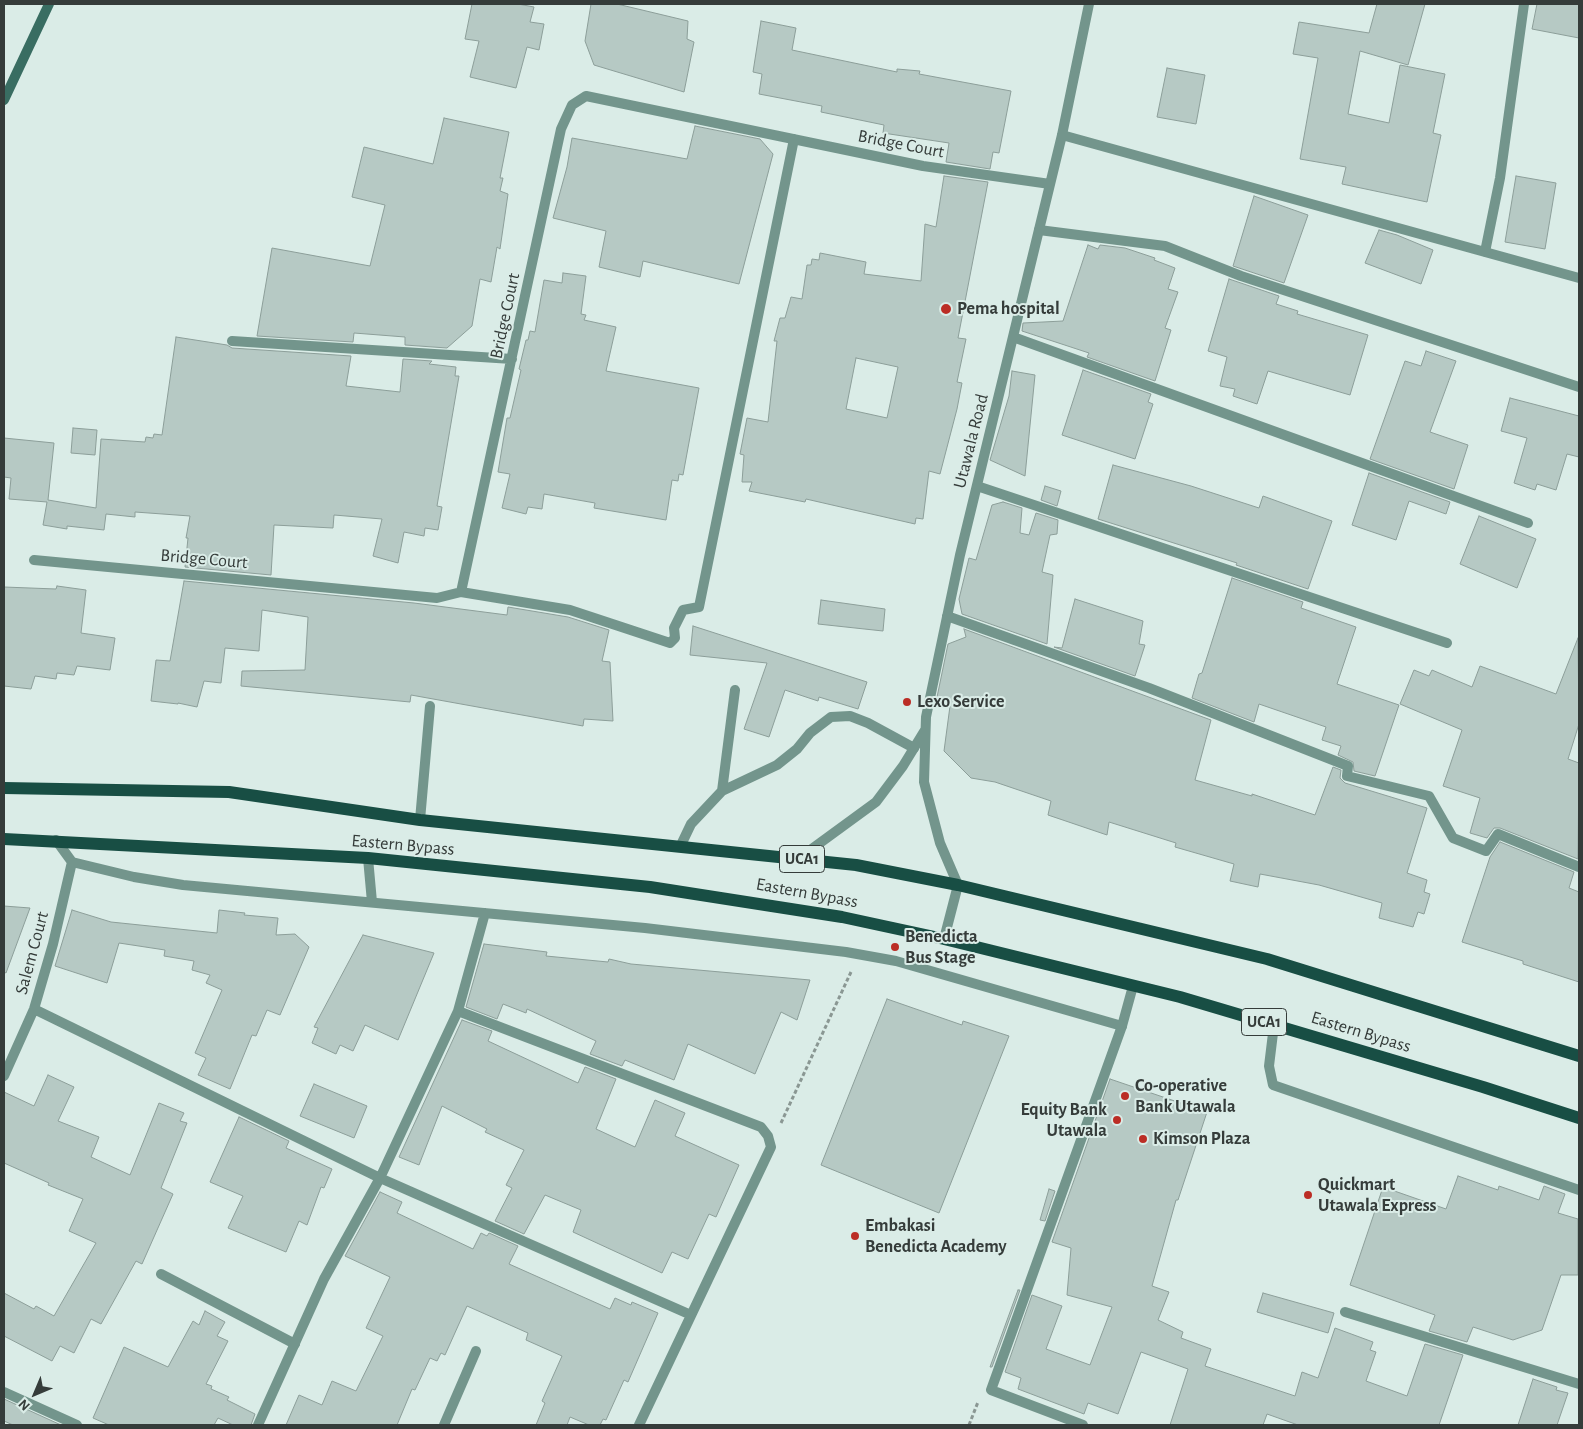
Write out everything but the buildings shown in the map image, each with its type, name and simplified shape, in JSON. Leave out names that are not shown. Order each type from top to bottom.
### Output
[{"type":"main road","name":"Eastern Bypass","points":[[4,788],[229,792],[420,820],[856,865],[958,884],[1266,959],[1579,1056]]},
{"type":"main road","name":"Eastern Bypass","points":[[4,838],[368,858],[650,887],[842,917],[944,939],[1180,997],[1483,1087],[1579,1118]]},
{"type":"street","points":[[4,100],[49,4]]},
{"type":"street","name":"Utawala Road","points":[[958,884],[940,843],[924,782],[925,729],[947,616],[1062,135],[1089,4]]},
{"type":"street","points":[[1485,252],[1500,178],[1524,4]]},
{"type":"street","name":"Bridge Court","points":[[34,560],[437,598],[461,592],[562,129],[572,105],[586,96],[922,166],[1050,184]]},
{"type":"street","points":[[1062,135],[1579,278]]},
{"type":"street","points":[[461,592],[570,610],[670,643],[675,638],[674,628],[683,610],[699,607],[794,139]]},
{"type":"street","points":[[1039,230],[1165,246],[1241,276],[1579,387]]},
{"type":"street","points":[[1013,337],[1528,523]]},
{"type":"street","points":[[232,341],[512,359]]},
{"type":"street","points":[[977,486],[1447,643]]},
{"type":"street","points":[[947,616],[1149,688],[1339,762],[1348,766],[1347,776],[1430,796],[1453,838],[1486,851],[1498,834],[1579,867]]},
{"type":"street","points":[[722,791],[736,690]]},
{"type":"street","points":[[420,820],[430,706]]},
{"type":"street","points":[[680,847],[691,824],[722,791],[778,765],[797,749],[810,733],[831,717],[850,716],[868,723],[914,748]]},
{"type":"street","points":[[798,859],[876,802],[903,766],[925,729]]},
{"type":"street","points":[[56,840],[72,862],[134,877],[183,885],[645,928],[859,954],[896,961],[1122,1026]]},
{"type":"street","points":[[368,858],[372,902]]},
{"type":"street","name":"Salem Court","points":[[4,1076],[34,1009],[53,944],[72,862]]},
{"type":"street","points":[[944,939],[958,884]]},
{"type":"street","points":[[258,1425],[324,1279],[380,1178],[458,1011],[485,913]]},
{"type":"street","points":[[1084,1425],[991,1390],[1122,1026],[1133,986]]},
{"type":"street","points":[[34,1009],[380,1178],[691,1315]]},
{"type":"street","points":[[458,1011],[760,1127],[768,1136],[771,1147],[638,1425]]},
{"type":"street","points":[[1274,1025],[1269,1066],[1273,1085],[1579,1190]]},
{"type":"street","points":[[161,1274],[295,1344]]},
{"type":"street","points":[[1345,1312],[1579,1384]]},
{"type":"street","points":[[444,1425],[476,1351]]},
{"type":"street","points":[[4,1392],[77,1425]]},
{"type":"path","points":[[771,1147],[859,954]]},
{"type":"place","name":"Pema hospital","points":[[946,309]]},
{"type":"place","name":"Lexo Service","points":[[907,702]]},
{"type":"place","name":"Benedicta Bus Stage","points":[[895,947]]},
{"type":"place","name":"Co-operative Bank Utawala","points":[[1125,1096]]},
{"type":"place","name":"Equity Bank Utawala","points":[[1117,1120]]},
{"type":"place","name":"Kimson Plaza","points":[[1143,1139]]},
{"type":"place","name":"Quickmart Utawala Express","points":[[1308,1195]]},
{"type":"place","name":"Embakasi Benedicta Academy","points":[[855,1236]]}]
